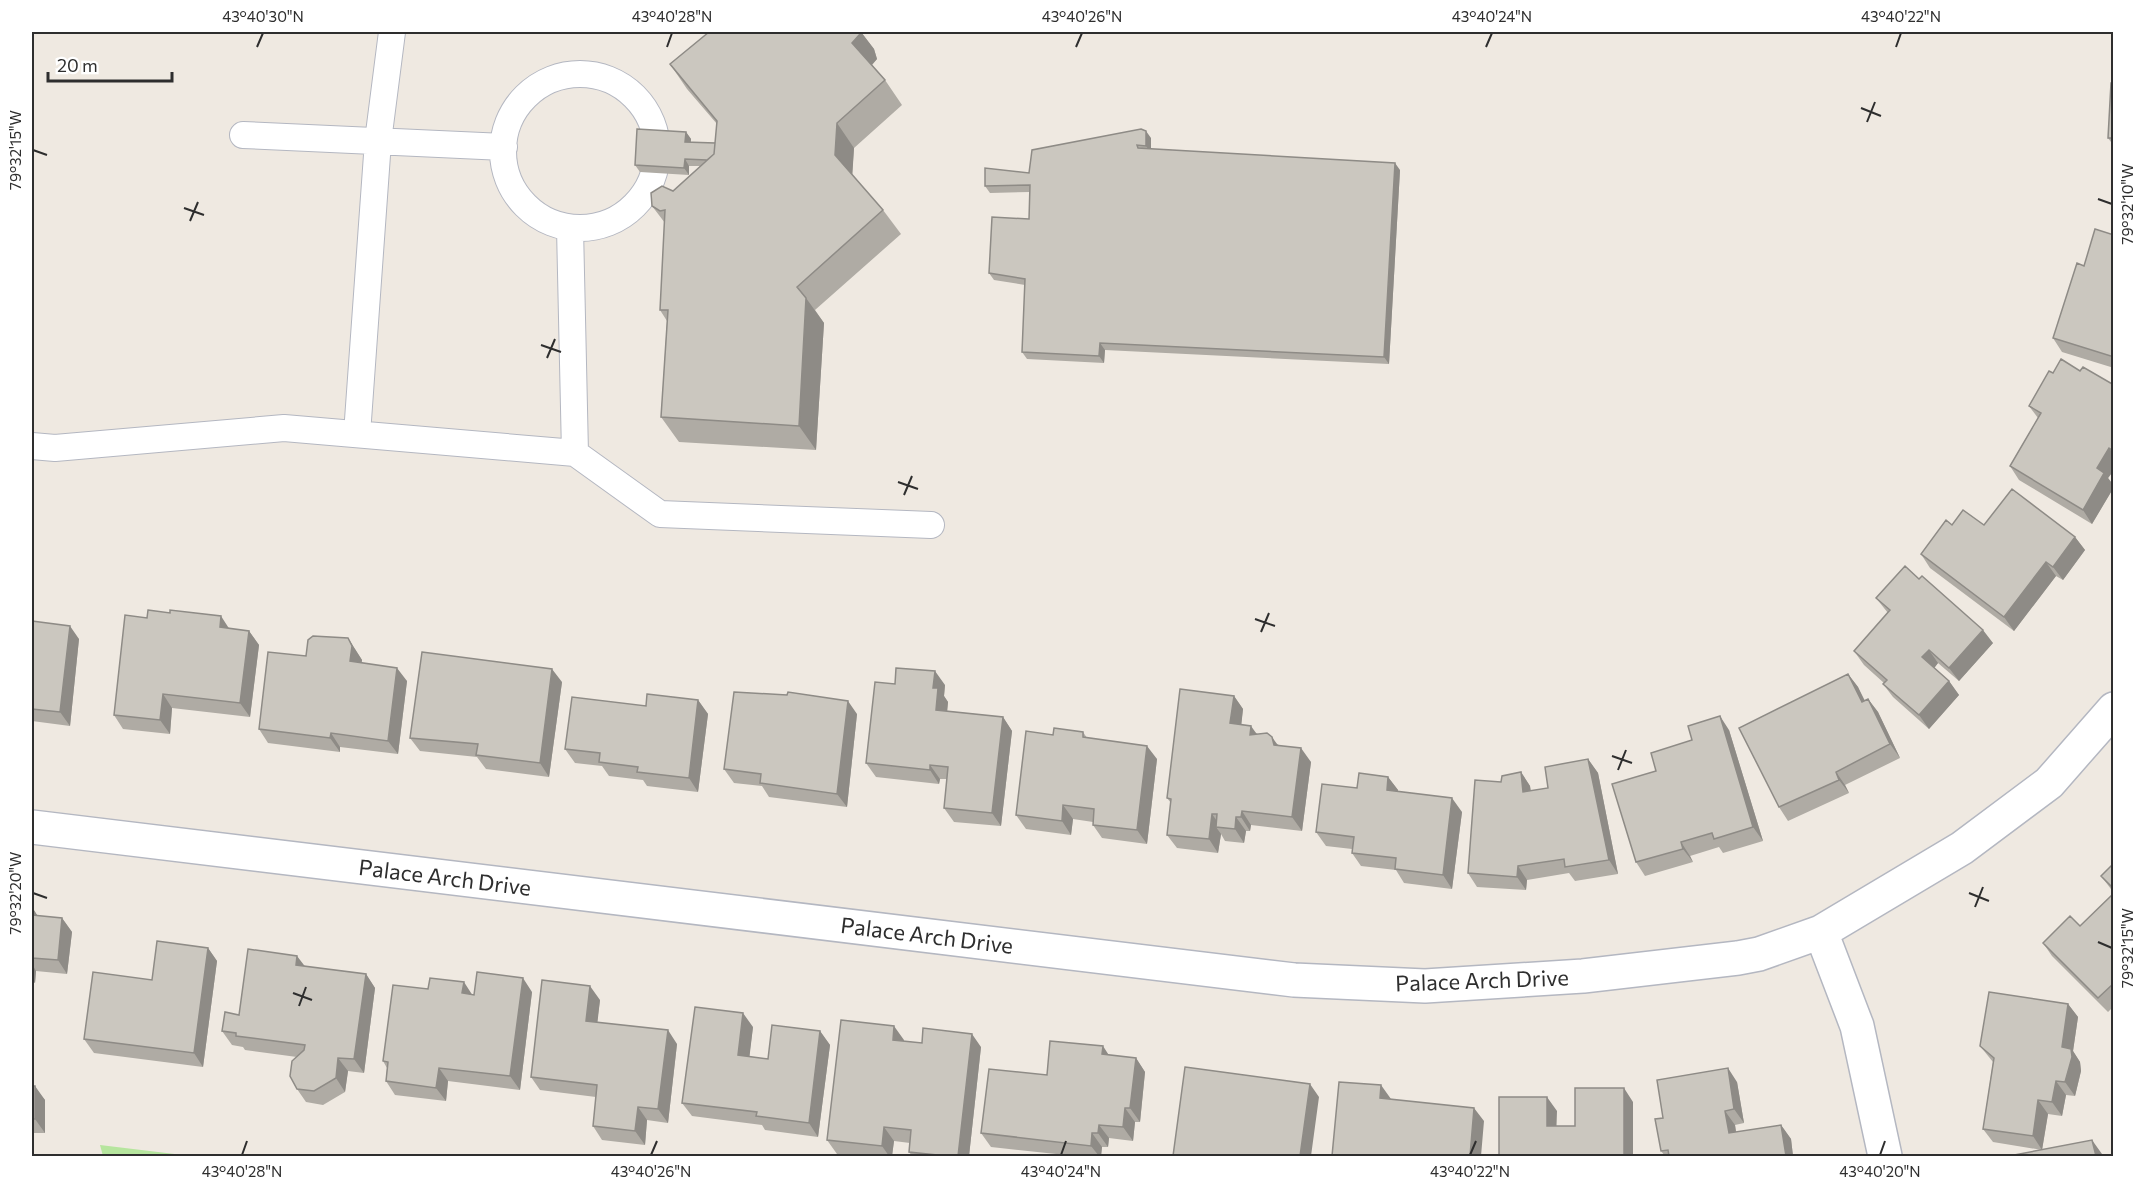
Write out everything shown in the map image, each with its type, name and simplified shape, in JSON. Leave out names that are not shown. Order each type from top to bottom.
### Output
[{"type":"street","name":"Palace Arch Drive","points":[[32,827],[1294,980],[1425,986],[1583,976],[1738,958],[1759,954],[1821,932],[1962,848],[2049,783],[2114,709]]},
{"type":"street","points":[[1821,932],[1857,1026],[1885,1156]]},
{"type":"lane","points":[[357,434],[378,141],[392,32]]},
{"type":"lane","points":[[585,74],[608,79],[629,91],[645,109],[655,131],[657,156],[651,180],[639,202],[619,218],[595,227],[570,228],[548,222],[528,209],[513,192],[505,170],[504,147],[508,124],[520,103],[538,87],[560,76],[585,74]]},
{"type":"lane","points":[[243,135],[504,147]]},
{"type":"lane","points":[[570,228],[575,453]]},
{"type":"lane","points":[[32,446],[55,448],[284,428],[575,453],[660,514],[931,525]]},
{"type":"green space","points":[[100,1145],[191,1156],[103,1156]]},
{"type":"building","points":[[709,32],[859,32],[860,34],[852,43],[885,80],[837,123],[835,155],[883,210],[797,287],[806,298],[799,426],[661,417],[668,310],[660,310],[665,210],[660,211],[652,206],[651,193],[662,186],[673,191],[714,154],[717,121],[670,64]]},
{"type":"building","points":[[2111,83],[2114,83],[2114,138],[2108,138]]},
{"type":"building","points":[[637,129],[686,132],[685,142],[715,143],[714,154],[707,160],[685,159],[684,168],[635,165]]},
{"type":"building","points":[[1141,129],[1146,131],[1146,146],[1137,145],[1138,148],[1395,163],[1384,357],[1100,343],[1099,356],[1022,352],[1025,279],[989,273],[992,217],[1029,219],[1030,185],[985,186],[985,168],[1029,173],[1032,150]]},
{"type":"building","points":[[2095,229],[2114,235],[2114,357],[2053,338],[2077,263],[2084,266]]},
{"type":"building","points":[[2061,359],[2080,371],[2083,367],[2114,385],[2114,448],[2112,450],[2109,448],[2097,468],[2104,473],[2083,510],[2010,466],[2041,413],[2029,406],[2049,371],[2053,373]]},
{"type":"building","points":[[2012,489],[2075,537],[2053,567],[2046,562],[2004,617],[1921,554],[1946,520],[1952,525],[1963,510],[1984,525]]},
{"type":"building","points":[[1905,566],[1919,579],[1922,576],[1983,630],[1949,668],[1929,650],[1922,657],[1949,681],[1919,715],[1883,684],[1887,680],[1854,651],[1890,610],[1876,598]]},
{"type":"building","points":[[148,610],[170,613],[170,610],[221,616],[220,627],[249,631],[240,703],[163,694],[160,720],[114,715],[125,615],[147,618]]},
{"type":"building","points":[[32,621],[70,626],[60,712],[32,709]]},
{"type":"building","points":[[313,636],[348,638],[352,646],[350,661],[397,668],[388,741],[331,733],[330,738],[259,729],[268,652],[306,656],[308,640]]},
{"type":"building","points":[[422,652],[552,669],[540,763],[476,755],[478,744],[410,738]]},
{"type":"building","points":[[896,668],[935,671],[933,688],[938,688],[936,710],[1003,717],[992,813],[944,808],[948,767],[930,765],[930,770],[866,763],[875,682],[895,684]]},
{"type":"building","points":[[1848,674],[1862,702],[1868,699],[1890,744],[1836,772],[1839,780],[1779,807],[1739,728]]},
{"type":"building","points":[[1180,689],[1234,696],[1230,723],[1251,726],[1250,735],[1267,733],[1272,737],[1274,745],[1301,748],[1292,817],[1242,811],[1241,817],[1236,817],[1235,829],[1216,827],[1217,814],[1212,814],[1209,839],[1167,835],[1171,799],[1167,798]]},
{"type":"building","points":[[734,692],[787,695],[788,692],[848,701],[837,794],[760,783],[761,774],[724,769]]},
{"type":"building","points":[[647,694],[698,700],[689,778],[637,772],[638,767],[599,762],[600,753],[565,749],[572,697],[646,706]]},
{"type":"building","points":[[1720,716],[1753,827],[1714,839],[1712,833],[1681,842],[1683,849],[1636,862],[1612,784],[1656,771],[1651,753],[1692,740],[1688,726]]},
{"type":"building","points":[[1054,728],[1083,732],[1083,737],[1147,746],[1137,830],[1093,825],[1094,809],[1063,805],[1062,821],[1016,815],[1026,731],[1053,735]]},
{"type":"building","points":[[1588,759],[1609,860],[1565,867],[1564,859],[1518,866],[1517,877],[1468,873],[1475,780],[1501,782],[1502,776],[1521,772],[1523,792],[1548,788],[1545,767]]},
{"type":"building","points":[[1359,773],[1388,777],[1387,790],[1452,798],[1443,875],[1395,869],[1396,858],[1352,853],[1354,837],[1316,832],[1322,784],[1357,788]]},
{"type":"building","points":[[2114,863],[2114,889],[2101,876]]},
{"type":"building","points":[[2114,893],[2114,983],[2098,998],[2043,943],[2070,916],[2080,926]]},
{"type":"building","points":[[32,915],[62,918],[58,960],[32,958]]},
{"type":"building","points":[[157,941],[208,948],[194,1053],[84,1039],[93,972],[152,980]]},
{"type":"building","points":[[248,949],[297,956],[296,965],[366,974],[354,1059],[338,1058],[336,1078],[314,1091],[297,1089],[290,1076],[292,1061],[304,1050],[305,1045],[236,1036],[236,1033],[222,1031],[225,1012],[239,1015]]},
{"type":"building","points":[[477,972],[523,978],[510,1076],[439,1068],[436,1088],[386,1081],[388,1062],[383,1061],[393,985],[428,989],[430,978],[464,982],[462,993],[474,995]]},
{"type":"building","points":[[542,980],[590,986],[586,1021],[668,1030],[658,1109],[638,1107],[635,1131],[593,1126],[597,1085],[531,1077]]},
{"type":"building","points":[[1989,992],[2068,1004],[2062,1047],[2071,1049],[2072,1057],[2065,1082],[2056,1081],[2052,1102],[2038,1100],[2033,1136],[1983,1129],[1994,1058],[1980,1046]]},
{"type":"building","points":[[695,1007],[743,1013],[738,1055],[768,1059],[772,1025],[820,1031],[809,1123],[756,1116],[757,1112],[682,1103]]},
{"type":"building","points":[[841,1020],[894,1026],[893,1040],[922,1043],[923,1028],[972,1034],[958,1156],[909,1152],[911,1130],[884,1127],[882,1146],[827,1140]]},
{"type":"building","points":[[1050,1041],[1103,1046],[1102,1054],[1136,1058],[1130,1108],[1125,1108],[1123,1127],[1099,1125],[1098,1133],[1092,1133],[1091,1146],[981,1133],[989,1069],[1047,1075]]},
{"type":"building","points":[[1185,1067],[1310,1084],[1300,1156],[1173,1156]]},
{"type":"building","points":[[1728,1068],[1734,1109],[1725,1111],[1729,1133],[1781,1125],[1786,1156],[1669,1156],[1668,1150],[1661,1151],[1655,1119],[1663,1118],[1657,1080]]},
{"type":"building","points":[[1339,1082],[1381,1085],[1380,1098],[1474,1108],[1470,1156],[1332,1156]]},
{"type":"building","points":[[32,1086],[35,1086],[35,1119],[32,1119]]},
{"type":"building","points":[[1575,1088],[1624,1088],[1624,1156],[1499,1156],[1499,1097],[1547,1097],[1547,1126],[1575,1126]]},
{"type":"building","points":[[2092,1140],[2096,1156],[2009,1156]]}]
